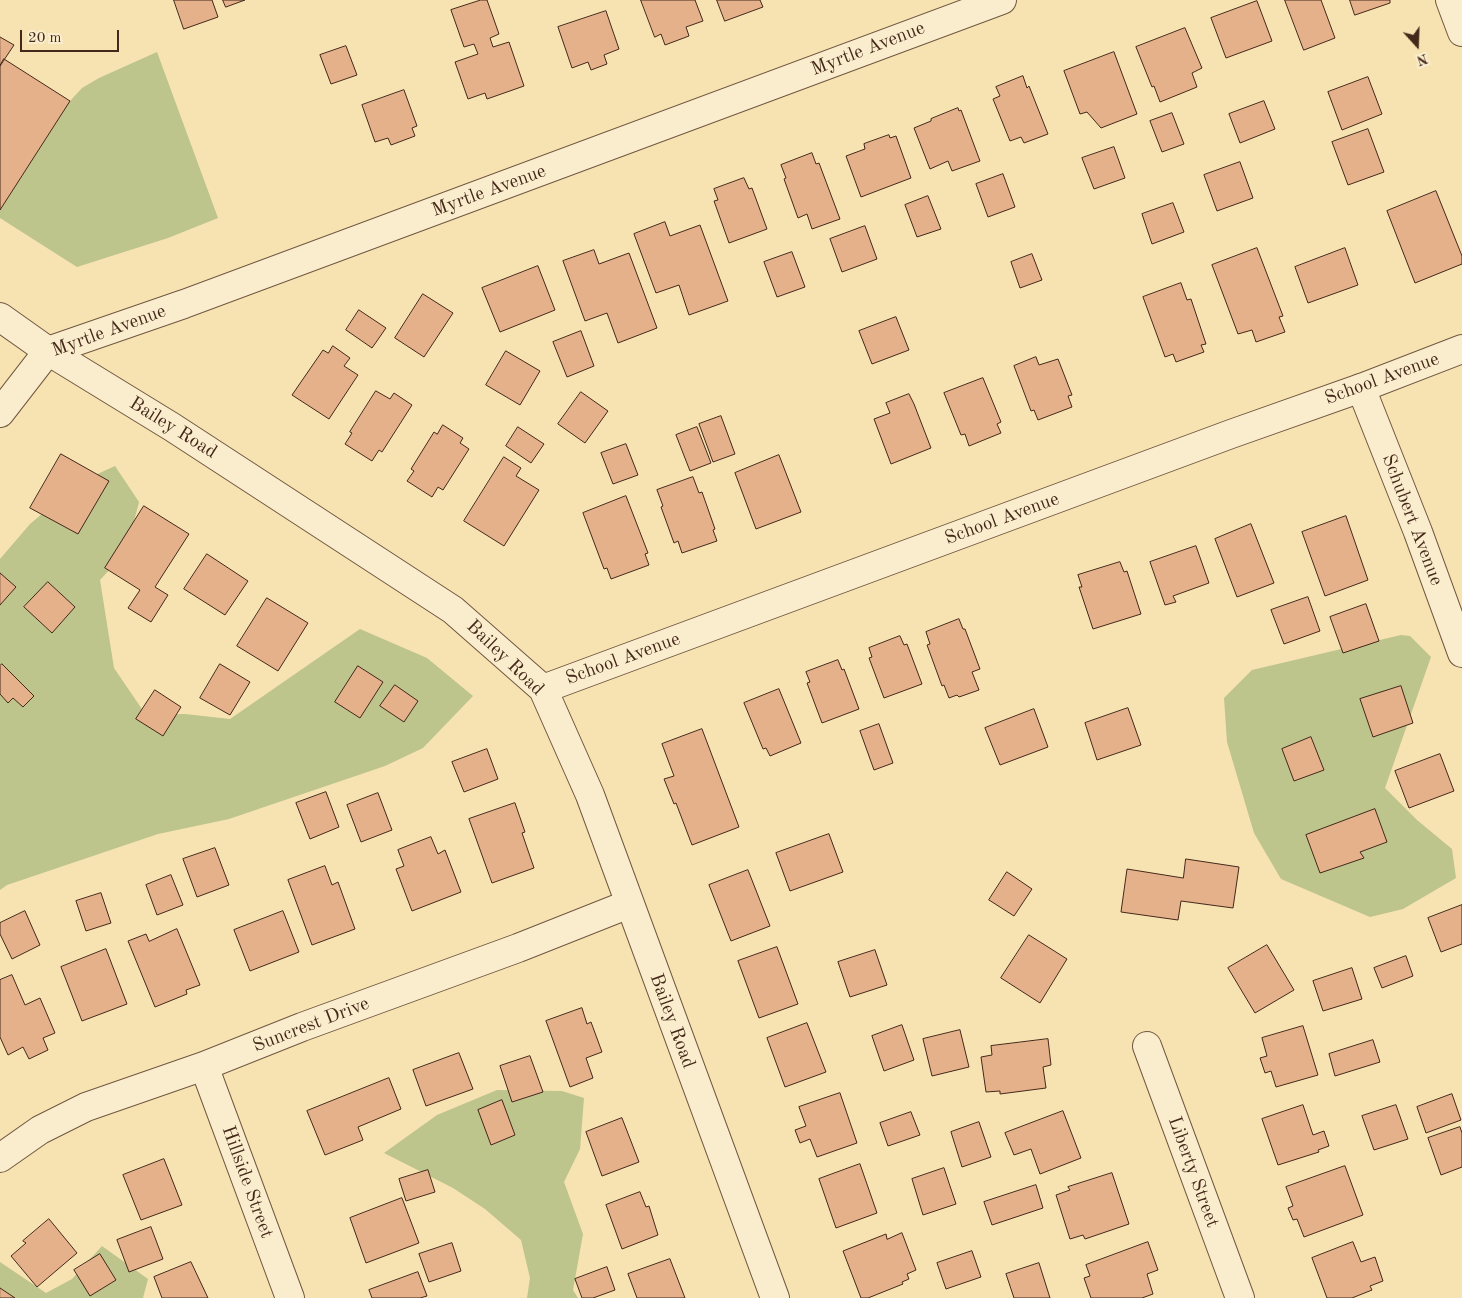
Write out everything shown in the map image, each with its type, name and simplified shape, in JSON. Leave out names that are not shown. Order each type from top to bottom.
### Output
[{"type":"street","name":"Myrtle Avenue","points":[[0,413],[48,351],[184,304],[1002,0]]},
{"type":"street","points":[[1450,0],[1462,32]]},
{"type":"street","name":"Bailey Road","points":[[0,317],[48,351],[172,427],[453,610],[543,689],[590,795],[775,1298]]},
{"type":"street","name":"School Avenue","points":[[543,689],[1230,434],[1361,388],[1462,349]]},
{"type":"street","name":"Schubert Avenue","points":[[1361,388],[1418,532],[1462,653]]},
{"type":"street","name":"Suncrest Drive","points":[[0,1158],[40,1130],[86,1107],[204,1066],[302,1027],[518,948],[629,904]]},
{"type":"street","name":"Liberty Street","points":[[1147,1046],[1240,1298]]},
{"type":"street","name":"Hillside Street","points":[[204,1066],[290,1298]]},
{"type":"green space","points":[[157,52],[218,218],[168,238],[77,267],[0,218],[0,210],[70,101],[82,88],[99,78]]},
{"type":"green space","points":[[115,466],[139,502],[126,552],[100,580],[114,668],[146,715],[185,714],[230,719],[360,629],[427,658],[473,696],[423,748],[385,766],[229,819],[158,834],[7,885],[0,890],[0,559],[30,524],[80,482]]},
{"type":"green space","points":[[1401,635],[1410,636],[1431,657],[1385,788],[1417,820],[1452,849],[1456,878],[1403,909],[1370,917],[1281,879],[1254,833],[1227,742],[1224,698],[1252,670]]},
{"type":"green space","points":[[497,1090],[562,1091],[584,1098],[580,1149],[564,1182],[583,1234],[573,1290],[578,1298],[527,1298],[530,1278],[521,1240],[485,1209],[453,1188],[384,1153],[437,1115]]},
{"type":"green space","points":[[102,1246],[148,1279],[143,1298],[0,1298],[0,1262],[46,1293],[72,1279]]},
{"type":"building","points":[[174,0],[212,0],[218,17],[184,29]]},
{"type":"building","points":[[223,0],[245,0],[226,7]]},
{"type":"building","points":[[481,0],[487,0],[499,34],[490,38],[493,47],[509,42],[524,86],[487,99],[485,93],[468,99],[455,62],[478,54],[474,44],[464,47],[451,10]]},
{"type":"building","points":[[641,0],[695,0],[703,21],[686,27],[689,36],[665,45],[661,34],[655,37]]},
{"type":"building","points":[[717,0],[760,0],[763,7],[725,21]]},
{"type":"building","points":[[1285,0],[1321,0],[1335,38],[1304,50]]},
{"type":"building","points":[[1350,0],[1390,0],[1390,3],[1355,15]]},
{"type":"building","points":[[1257,1],[1272,41],[1226,58],[1211,18]]},
{"type":"building","points":[[606,11],[619,49],[604,55],[607,64],[591,70],[588,62],[572,68],[558,27]]},
{"type":"building","points":[[1185,28],[1202,68],[1192,73],[1197,87],[1160,102],[1136,47]]},
{"type":"building","points":[[0,37],[14,45],[0,66]]},
{"type":"building","points":[[346,46],[357,75],[331,84],[320,55]]},
{"type":"building","points":[[1114,52],[1137,114],[1101,128],[1087,112],[1080,114],[1064,71]]},
{"type":"building","points":[[4,59],[70,101],[0,210],[0,66]]},
{"type":"building","points":[[1023,76],[1027,88],[1029,86],[1048,134],[1024,143],[1021,137],[1010,141],[993,99],[1000,96],[996,87]]},
{"type":"building","points":[[1368,77],[1382,114],[1342,130],[1328,92]]},
{"type":"building","points":[[404,90],[417,126],[412,128],[415,136],[391,145],[388,138],[375,142],[362,105]]},
{"type":"building","points":[[1264,101],[1275,129],[1240,143],[1229,114]]},
{"type":"building","points":[[958,108],[959,111],[961,110],[980,161],[952,171],[948,161],[930,169],[914,128]]},
{"type":"building","points":[[1172,113],[1184,144],[1162,152],[1150,121]]},
{"type":"building","points":[[1368,129],[1384,172],[1348,185],[1332,142]]},
{"type":"building","points":[[889,135],[890,138],[896,136],[911,178],[861,197],[846,156],[865,149],[864,144]]},
{"type":"building","points":[[1114,147],[1125,178],[1094,189],[1082,158]]},
{"type":"building","points":[[812,153],[816,164],[819,163],[840,219],[812,229],[807,214],[798,218],[781,165]]},
{"type":"building","points":[[1240,162],[1253,198],[1217,211],[1204,175]]},
{"type":"building","points":[[1003,174],[1015,207],[988,217],[976,184]]},
{"type":"building","points":[[744,178],[749,189],[752,188],[767,229],[729,243],[714,201],[718,200],[714,189]]},
{"type":"building","points":[[1436,191],[1462,256],[1462,264],[1415,283],[1387,211]]},
{"type":"building","points":[[928,196],[941,229],[917,237],[905,205]]},
{"type":"building","points":[[1173,203],[1184,232],[1152,244],[1142,214]]},
{"type":"building","points":[[665,222],[670,236],[700,225],[728,301],[689,315],[679,285],[656,293],[634,234]]},
{"type":"building","points":[[865,226],[877,259],[842,272],[830,239]]},
{"type":"building","points":[[1257,248],[1283,316],[1279,317],[1285,332],[1256,342],[1252,330],[1238,334],[1212,265]]},
{"type":"building","points":[[1345,248],[1358,285],[1308,303],[1295,267]]},
{"type":"building","points":[[594,250],[599,264],[629,253],[657,328],[618,343],[607,313],[585,321],[563,261]]},
{"type":"building","points":[[792,252],[805,287],[777,297],[764,262]]},
{"type":"building","points":[[1032,254],[1042,280],[1020,288],[1011,262]]},
{"type":"building","points":[[538,266],[555,310],[500,332],[482,288]]},
{"type":"building","points":[[1181,283],[1187,300],[1191,299],[1206,344],[1201,345],[1204,352],[1176,362],[1173,354],[1165,357],[1143,297]]},
{"type":"building","points":[[423,294],[453,313],[424,357],[395,338]]},
{"type":"building","points":[[359,310],[386,328],[372,348],[346,330]]},
{"type":"building","points":[[896,317],[909,350],[872,364],[859,331]]},
{"type":"building","points":[[581,331],[594,366],[567,377],[553,342]]},
{"type":"building","points":[[333,346],[350,358],[344,366],[358,375],[329,419],[292,395],[323,350],[328,353]]},
{"type":"building","points":[[506,351],[540,371],[520,405],[486,385]]},
{"type":"building","points":[[1036,357],[1039,365],[1058,359],[1072,395],[1068,396],[1072,407],[1038,420],[1034,410],[1031,411],[1014,366]]},
{"type":"building","points":[[983,378],[1001,422],[997,424],[1001,433],[969,446],[965,434],[961,435],[944,393]]},
{"type":"building","points":[[376,391],[390,399],[394,393],[412,405],[382,452],[379,450],[372,461],[345,444],[352,433],[350,432]]},
{"type":"building","points":[[581,392],[608,411],[585,443],[558,424]]},
{"type":"building","points":[[909,394],[931,448],[891,464],[874,419],[890,413],[886,403]]},
{"type":"building","points":[[721,416],[735,454],[713,462],[699,424]]},
{"type":"building","points":[[443,425],[463,438],[460,443],[469,449],[443,490],[438,487],[432,497],[407,481],[414,471],[411,469],[434,432],[437,434]]},
{"type":"building","points":[[518,427],[544,444],[531,463],[506,446]]},
{"type":"building","points":[[697,427],[711,463],[690,471],[676,435]]},
{"type":"building","points":[[626,444],[638,475],[613,484],[601,453]]},
{"type":"building","points":[[61,454],[109,481],[78,534],[30,508]]},
{"type":"building","points":[[779,455],[801,512],[756,529],[735,473]]},
{"type":"building","points":[[504,457],[521,468],[516,476],[539,490],[504,546],[464,521]]},
{"type":"building","points":[[693,477],[699,493],[702,492],[715,529],[713,530],[717,541],[682,553],[678,541],[674,543],[657,490]]},
{"type":"building","points":[[626,496],[648,553],[645,554],[649,565],[611,579],[607,568],[604,569],[583,513]]},
{"type":"building","points":[[144,506],[189,534],[155,587],[168,595],[151,622],[128,608],[140,590],[105,568]]},
{"type":"building","points":[[1346,516],[1368,580],[1325,596],[1302,532]]},
{"type":"building","points":[[1251,524],[1274,583],[1237,597],[1215,539]]},
{"type":"building","points":[[1196,546],[1209,583],[1173,596],[1176,602],[1165,605],[1150,562]]},
{"type":"building","points":[[207,554],[248,581],[225,615],[184,589]]},
{"type":"building","points":[[1120,562],[1124,572],[1127,571],[1141,614],[1093,629],[1079,587],[1082,587],[1078,575]]},
{"type":"building","points":[[0,573],[16,587],[0,605]]},
{"type":"building","points":[[48,582],[75,607],[52,633],[24,607]]},
{"type":"building","points":[[1308,597],[1320,631],[1284,644],[1271,610]]},
{"type":"building","points":[[267,598],[308,623],[278,671],[237,646]]},
{"type":"building","points":[[1366,604],[1379,641],[1343,653],[1330,617]]},
{"type":"building","points":[[959,619],[963,629],[965,629],[980,669],[972,672],[979,690],[959,697],[957,695],[949,698],[944,685],[942,686],[927,645],[930,644],[926,632]]},
{"type":"building","points":[[900,636],[904,645],[907,644],[922,684],[884,698],[869,658],[872,657],[869,648]]},
{"type":"building","points":[[838,660],[842,670],[844,669],[859,709],[822,723],[807,683],[810,682],[806,672]]},
{"type":"building","points":[[2,664],[34,696],[23,707],[13,698],[8,703],[0,694],[0,666]]},
{"type":"building","points":[[220,664],[250,682],[230,715],[200,698]]},
{"type":"building","points":[[358,666],[383,682],[360,718],[335,702]]},
{"type":"building","points":[[395,685],[418,701],[404,722],[380,706]]},
{"type":"building","points":[[1401,686],[1413,723],[1373,737],[1360,699]]},
{"type":"building","points":[[779,689],[801,743],[770,756],[766,748],[763,749],[744,703]]},
{"type":"building","points":[[155,690],[181,707],[163,736],[136,719]]},
{"type":"building","points":[[1128,708],[1141,745],[1097,760],[1085,723]]},
{"type":"building","points":[[1034,709],[1048,747],[1000,765],[985,728]]},
{"type":"building","points":[[879,724],[893,763],[874,770],[860,731]]},
{"type":"building","points":[[702,729],[739,827],[692,845],[676,803],[674,804],[664,779],[674,776],[662,744]]},
{"type":"building","points":[[1311,737],[1324,770],[1294,781],[1282,749]]},
{"type":"building","points":[[487,749],[498,779],[464,792],[452,762]]},
{"type":"building","points":[[1440,754],[1454,791],[1409,808],[1395,771]]},
{"type":"building","points":[[326,792],[339,827],[310,839],[296,803]]},
{"type":"building","points":[[378,793],[392,830],[361,842],[347,805]]},
{"type":"building","points":[[515,803],[525,832],[522,833],[534,868],[492,883],[469,819]]},
{"type":"building","points":[[1375,809],[1387,842],[1360,852],[1364,858],[1320,873],[1306,835]]},
{"type":"building","points":[[829,834],[843,872],[790,891],[776,853]]},
{"type":"building","points":[[431,837],[438,854],[445,850],[461,892],[412,911],[396,869],[404,866],[398,850]]},
{"type":"building","points":[[215,848],[229,885],[197,897],[183,859]]},
{"type":"building","points":[[1186,859],[1239,867],[1233,908],[1181,901],[1178,920],[1121,912],[1127,869],[1183,878]]},
{"type":"building","points":[[325,866],[332,885],[338,882],[355,929],[312,945],[288,880]]},
{"type":"building","points":[[748,870],[770,926],[731,941],[709,885]]},
{"type":"building","points":[[1007,872],[1032,889],[1014,916],[989,900]]},
{"type":"building","points":[[171,875],[183,905],[157,915],[146,885]]},
{"type":"building","points":[[101,893],[111,923],[86,931],[76,901]]},
{"type":"building","points":[[1462,905],[1462,944],[1441,952],[1428,918]]},
{"type":"building","points":[[25,911],[40,945],[12,959],[0,934],[0,923]]},
{"type":"building","points":[[283,911],[299,952],[250,971],[234,930]]},
{"type":"building","points":[[177,929],[200,985],[186,990],[187,994],[155,1007],[128,941],[146,934],[149,941]]},
{"type":"building","points":[[1029,935],[1067,959],[1040,1003],[1001,978]]},
{"type":"building","points":[[1267,945],[1294,990],[1255,1013],[1228,968]]},
{"type":"building","points":[[777,947],[798,1004],[759,1018],[738,961]]},
{"type":"building","points":[[106,949],[127,1004],[82,1021],[61,967]]},
{"type":"building","points":[[875,950],[887,985],[850,997],[838,962]]},
{"type":"building","points":[[1406,956],[1413,976],[1382,988],[1374,968]]},
{"type":"building","points":[[1352,968],[1362,999],[1323,1011],[1313,981]]},
{"type":"building","points":[[12,975],[25,1005],[40,998],[55,1033],[43,1038],[48,1050],[29,1059],[23,1047],[8,1055],[0,1037],[0,980]]},
{"type":"building","points":[[582,1008],[587,1024],[591,1022],[602,1052],[586,1058],[593,1078],[570,1087],[546,1021]]},
{"type":"building","points":[[807,1023],[826,1072],[785,1087],[767,1038]]},
{"type":"building","points":[[902,1025],[914,1060],[884,1071],[872,1036]]},
{"type":"building","points":[[1303,1026],[1318,1075],[1276,1087],[1271,1071],[1265,1073],[1260,1058],[1267,1056],[1262,1038]]},
{"type":"building","points":[[960,1030],[969,1067],[932,1076],[923,1039]]},
{"type":"building","points":[[1048,1039],[1051,1065],[1043,1067],[1046,1088],[1000,1094],[1000,1091],[986,1092],[981,1057],[992,1055],[991,1046]]},
{"type":"building","points":[[1373,1040],[1380,1062],[1335,1076],[1329,1054]]},
{"type":"building","points":[[459,1053],[473,1089],[426,1106],[413,1070]]},
{"type":"building","points":[[530,1056],[543,1092],[512,1102],[500,1066]]},
{"type":"building","points":[[389,1078],[401,1109],[358,1127],[363,1140],[325,1155],[307,1111]]},
{"type":"building","points":[[840,1093],[857,1143],[817,1157],[810,1139],[800,1143],[795,1130],[806,1126],[799,1107]]},
{"type":"building","points":[[1452,1094],[1461,1120],[1426,1133],[1417,1107]]},
{"type":"building","points":[[502,1100],[515,1135],[491,1145],[478,1110]]},
{"type":"building","points":[[1303,1105],[1313,1135],[1324,1131],[1329,1146],[1318,1150],[1319,1152],[1278,1165],[1262,1119]]},
{"type":"building","points":[[1396,1105],[1408,1139],[1374,1150],[1362,1116]]},
{"type":"building","points":[[1063,1111],[1081,1158],[1040,1174],[1031,1149],[1014,1155],[1005,1133]]},
{"type":"building","points":[[911,1112],[920,1135],[888,1146],[880,1123]]},
{"type":"building","points":[[622,1118],[639,1162],[602,1176],[586,1132]]},
{"type":"building","points":[[979,1122],[991,1157],[962,1167],[951,1132]]},
{"type":"building","points":[[1460,1127],[1462,1133],[1462,1167],[1441,1175],[1428,1138]]},
{"type":"building","points":[[164,1159],[182,1205],[141,1220],[123,1175]]},
{"type":"building","points":[[860,1164],[877,1213],[836,1228],[819,1179]]},
{"type":"building","points":[[1345,1166],[1363,1215],[1304,1237],[1297,1219],[1293,1220],[1288,1208],[1293,1206],[1286,1187]]},
{"type":"building","points":[[944,1168],[956,1204],[923,1215],[912,1179]]},
{"type":"building","points":[[428,1170],[435,1192],[406,1201],[399,1179]]},
{"type":"building","points":[[1112,1173],[1129,1224],[1085,1239],[1083,1235],[1070,1239],[1056,1195],[1070,1190],[1068,1187]]},
{"type":"building","points":[[1036,1185],[1043,1208],[992,1225],[984,1202]]},
{"type":"building","points":[[640,1192],[646,1207],[649,1206],[658,1235],[622,1249],[606,1205]]},
{"type":"building","points":[[402,1198],[419,1243],[366,1263],[350,1218]]},
{"type":"building","points":[[49,1219],[77,1253],[37,1287],[11,1256],[26,1243],[23,1241]]},
{"type":"building","points":[[151,1227],[163,1259],[129,1272],[117,1240]]},
{"type":"building","points":[[902,1233],[916,1270],[907,1274],[909,1279],[902,1282],[903,1284],[868,1298],[861,1298],[843,1251],[886,1234],[887,1239]]},
{"type":"building","points":[[1148,1242],[1158,1270],[1147,1274],[1153,1294],[1142,1298],[1091,1298],[1084,1278],[1090,1276],[1086,1265]]},
{"type":"building","points":[[1353,1242],[1361,1262],[1375,1257],[1383,1281],[1370,1286],[1372,1290],[1352,1298],[1327,1298],[1312,1258]]},
{"type":"building","points":[[452,1243],[461,1271],[429,1282],[419,1254]]},
{"type":"building","points":[[972,1251],[981,1277],[946,1289],[937,1263]]},
{"type":"building","points":[[100,1254],[116,1280],[90,1296],[74,1270]]},
{"type":"building","points":[[670,1259],[685,1298],[637,1298],[628,1274]]},
{"type":"building","points":[[191,1262],[208,1298],[162,1298],[154,1277]]},
{"type":"building","points":[[1039,1263],[1050,1298],[1014,1298],[1006,1274]]},
{"type":"building","points":[[607,1267],[615,1290],[593,1298],[582,1298],[575,1279]]},
{"type":"building","points":[[418,1272],[427,1296],[420,1298],[372,1298],[369,1290]]},
{"type":"building","points":[[0,1288],[15,1298],[0,1298]]}]
